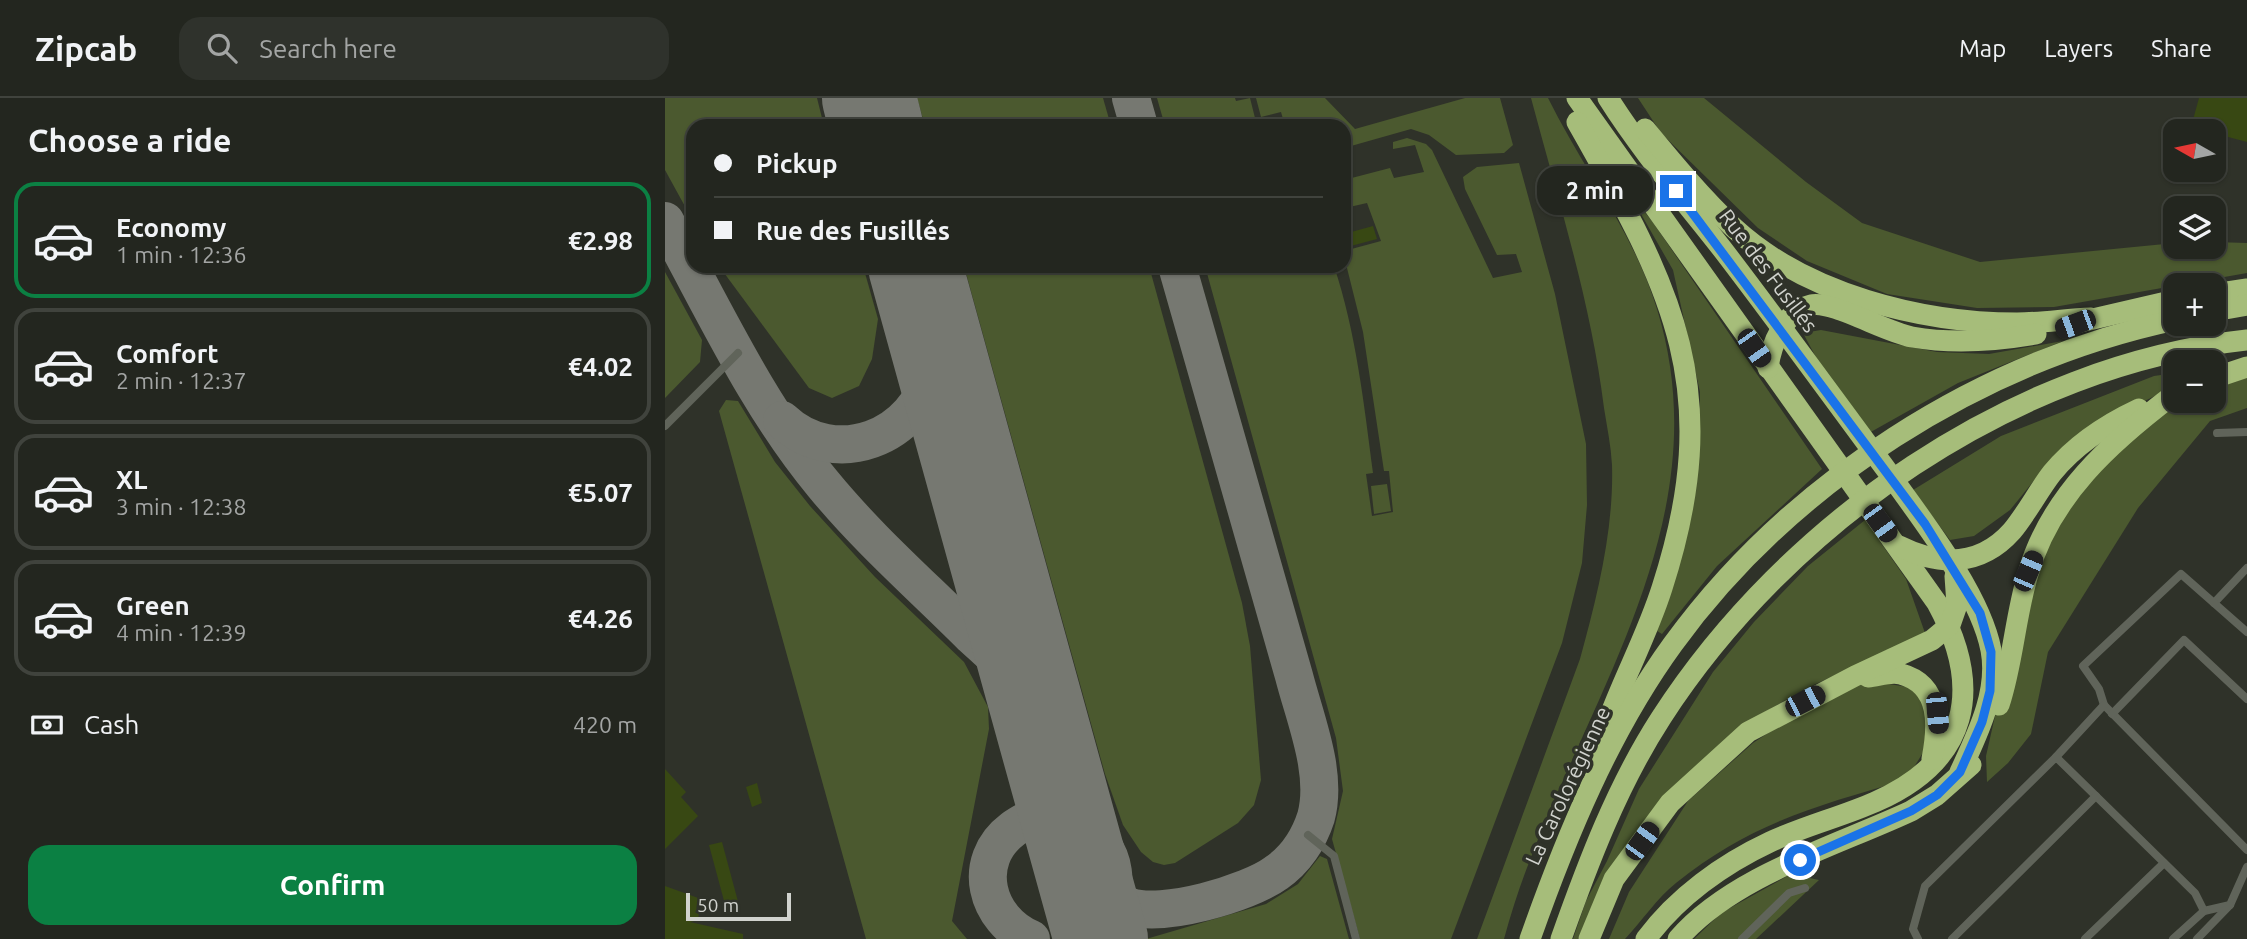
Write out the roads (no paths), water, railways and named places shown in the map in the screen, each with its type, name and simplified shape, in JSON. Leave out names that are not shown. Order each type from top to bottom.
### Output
[{"type":"highway","points":[[1565,98],[1627,211],[1664,287],[1688,378],[1691,424],[1687,482],[1663,586],[1640,650],[1605,726],[1589,791]]},
{"type":"highway","points":[[1577,98],[1808,426],[1894,543],[1949,625],[1964,672],[1965,695],[1960,721],[1931,766],[1908,784],[1876,801],[1772,841],[1738,859],[1703,882],[1646,939]]},
{"type":"highway","name":"Rue des Fusillés","points":[[1608,98],[1633,138],[1730,260],[1925,524],[1980,613],[1991,652],[1990,691],[1982,722],[1960,772]]},
{"type":"highway","points":[[1620,98],[1674,165],[1735,230],[1772,255],[1845,294],[1920,315],[1958,319],[2018,323],[2091,318]]},
{"type":"highway","points":[[2226,293],[2247,289]]},
{"type":"highway","points":[[1768,368],[1771,350],[1781,331],[1801,309],[1820,304],[1879,328],[1943,340],[2032,335],[2091,318],[2163,303]]},
{"type":"highway","points":[[2226,309],[2247,305]]},
{"type":"highway","name":"La Carolorégienne","points":[[1530,939],[1589,791],[1632,707],[1680,634],[1714,590],[1763,540],[1818,493],[1898,435],[1961,400],[2026,368],[2094,342],[2163,323]]},
{"type":"highway","points":[[1561,939],[1614,802],[1660,720],[1699,663],[1741,611],[1787,563],[1838,521],[1920,461],[1976,427],[2041,396],[2102,374],[2173,354],[2247,340]]},
{"type":"highway","points":[[2226,373],[2247,367]]},
{"type":"highway","points":[[1894,543],[1920,556],[1951,566],[1968,558],[2010,533],[2053,473],[2078,446],[2136,411],[2163,400]]},
{"type":"highway","points":[[1678,939],[1709,909],[1742,887],[1911,811],[1937,795],[1970,766],[1984,744],[2001,701],[2028,571],[2047,529],[2066,497],[2092,463],[2163,403]]},
{"type":"highway","points":[[1589,939],[1614,879],[1670,803],[1748,732],[1931,640],[1949,625],[1957,605],[1951,566]]},
{"type":"highway","points":[[1855,676],[1901,674],[1915,681],[1930,697],[1938,728],[1931,766]]},
{"type":"lane","points":[[665,426],[738,353]]},
{"type":"lane","points":[[2217,433],[2247,432]]},
{"type":"lane","points":[[2214,603],[2247,568]]},
{"type":"lane","points":[[2247,632],[2181,574],[2083,666],[2099,689],[2104,705],[2247,850]]},
{"type":"lane","points":[[2112,713],[2184,640],[2247,699]]},
{"type":"lane","points":[[1918,939],[1913,929],[1925,886],[2056,757],[2104,705]]},
{"type":"lane","points":[[2056,757],[2195,894],[2204,911]]},
{"type":"lane","points":[[1952,939],[2096,796]]},
{"type":"lane","points":[[1308,835],[1334,856],[1356,939]]},
{"type":"lane","points":[[2085,939],[2164,863]]},
{"type":"lane","points":[[2197,939],[2230,905],[2247,867]]},
{"type":"lane","points":[[1742,939],[1789,893],[1805,888]]},
{"type":"lane","points":[[2173,939],[2204,911],[2230,905]]}]
